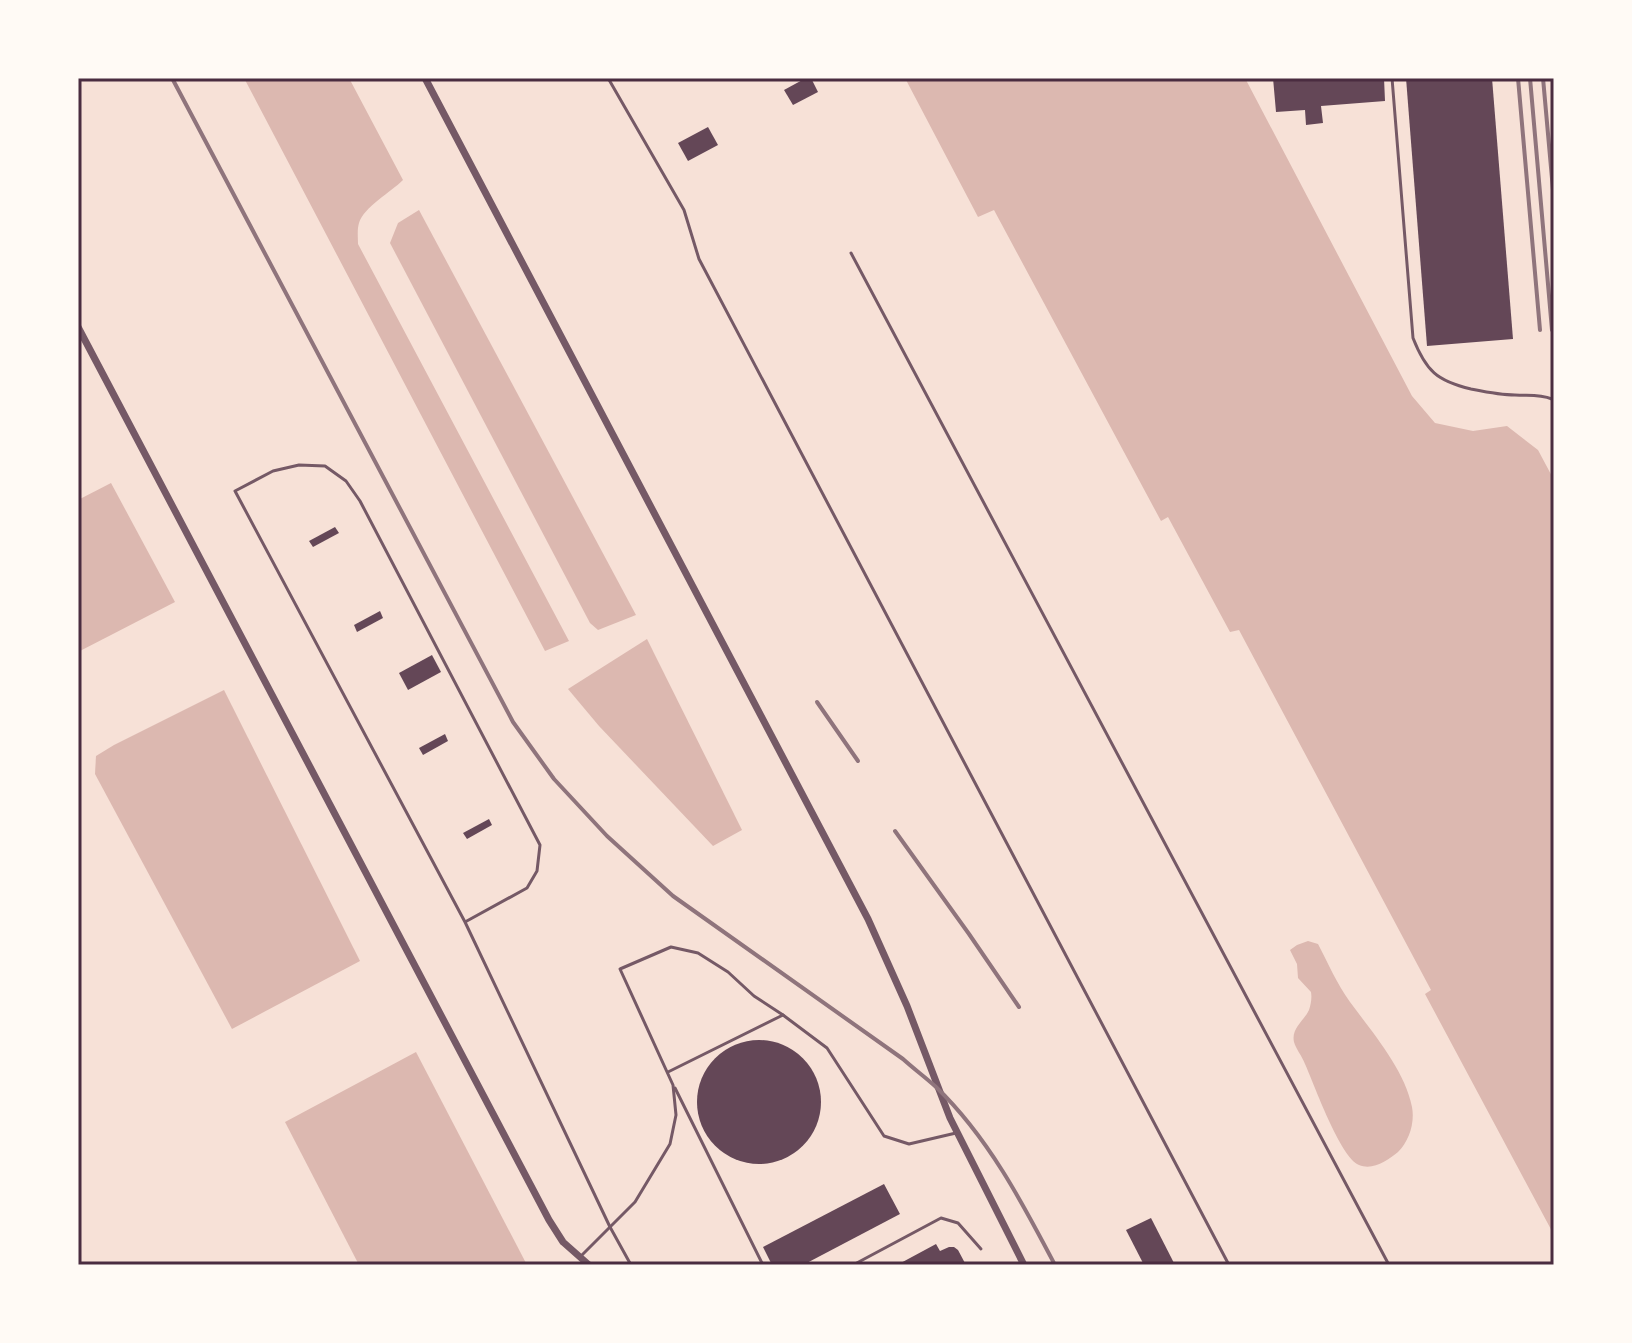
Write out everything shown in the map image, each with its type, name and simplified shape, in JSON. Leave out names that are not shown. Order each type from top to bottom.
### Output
[{"type":"street","points":[[425,78],[861,906],[893,974],[956,1133],[1024,1265]]},
{"type":"street","points":[[78,327],[549,1220],[563,1242],[589,1265]]},
{"type":"lane","points":[[608,78],[684,210],[699,259],[1229,1265]]},
{"type":"lane","points":[[1392,78],[1413,338],[1420,355],[1429,368],[1448,384],[1501,395],[1543,395],[1554,402]]},
{"type":"lane","points":[[851,253],[1389,1265]]},
{"type":"lane","points":[[465,922],[527,888],[537,871],[540,845],[360,501],[346,481],[325,466],[299,465],[273,471],[235,491],[465,922],[631,1265]]},
{"type":"lane","points":[[763,1265],[673,1085],[620,969],[671,947],[698,953],[728,972],[754,996],[827,1048],[884,1136],[909,1144],[956,1133]]},
{"type":"lane","points":[[668,1072],[783,1015]]},
{"type":"lane","points":[[580,1257],[635,1202],[670,1144],[676,1115],[673,1085]]},
{"type":"lane","points":[[853,1265],[941,1218],[958,1223],[981,1249]]},
{"type":"shaded area","points":[[244,78],[349,78],[403,180],[362,217],[358,244],[569,641],[545,651]]},
{"type":"shaded area","points":[[905,78],[1245,78],[1412,396],[1435,423],[1473,431],[1507,426],[1538,450],[1554,480],[1554,1235],[1425,994],[1431,990],[1239,630],[1230,632],[1168,517],[1161,521],[994,210],[978,217]]},
{"type":"shaded area","points":[[419,210],[636,615],[598,630],[590,623],[390,243],[398,223]]},
{"type":"shaded area","points":[[111,483],[175,602],[78,652],[78,500]]},
{"type":"shaded area","points":[[647,639],[742,830],[713,846],[568,689]]},
{"type":"shaded area","points":[[224,690],[360,961],[232,1029],[95,774],[96,756]]},
{"type":"shaded area","points":[[1308,941],[1318,944],[1341,988],[1387,1052],[1408,1093],[1413,1113],[1408,1137],[1398,1152],[1375,1166],[1359,1165],[1344,1149],[1294,1042],[1294,1033],[1309,1010],[1311,992],[1298,978],[1297,964],[1290,950]]},
{"type":"shaded area","points":[[416,1052],[527,1265],[359,1265],[285,1122]]},
{"type":"building","points":[[811,78],[818,92],[793,105],[784,90]]},
{"type":"building","points":[[1273,78],[1384,78],[1385,101],[1321,106],[1323,123],[1306,125],[1305,110],[1276,112]]},
{"type":"building","points":[[1406,78],[1492,78],[1513,339],[1427,346]]},
{"type":"building","points":[[708,127],[718,145],[688,161],[678,143]]},
{"type":"building","points":[[335,527],[339,533],[313,547],[309,541]]},
{"type":"building","points":[[380,611],[383,618],[357,632],[354,625]]},
{"type":"building","points":[[432,655],[441,672],[408,690],[399,673]]},
{"type":"building","points":[[445,734],[448,741],[423,755],[419,748]]},
{"type":"building","points":[[489,819],[492,825],[467,839],[463,833]]},
{"type":"building","points":[[759,1040],[783,1045],[803,1058],[816,1078],[821,1102],[816,1126],[803,1146],[783,1159],[759,1164],[735,1159],[715,1146],[702,1126],[697,1102],[702,1078],[715,1058],[735,1045]]},
{"type":"building","points":[[884,1184],[900,1214],[803,1265],[772,1265],[763,1247]]},
{"type":"building","points":[[1151,1218],[1175,1265],[1144,1265],[1126,1230]]},
{"type":"building","points":[[936,1244],[940,1251],[954,1247],[966,1265],[897,1265]]},
{"type":"railway","points":[[172,78],[513,722],[554,779],[607,836],[673,896],[903,1059],[936,1087],[988,1149],[1017,1194],[1055,1265]]},
{"type":"railway","points":[[1518,78],[1540,330]]},
{"type":"railway","points":[[1530,78],[1552,330]]},
{"type":"railway","points":[[1543,78],[1554,201]]},
{"type":"railway","points":[[817,702],[858,761]]},
{"type":"railway","points":[[895,831],[1019,1007]]}]
